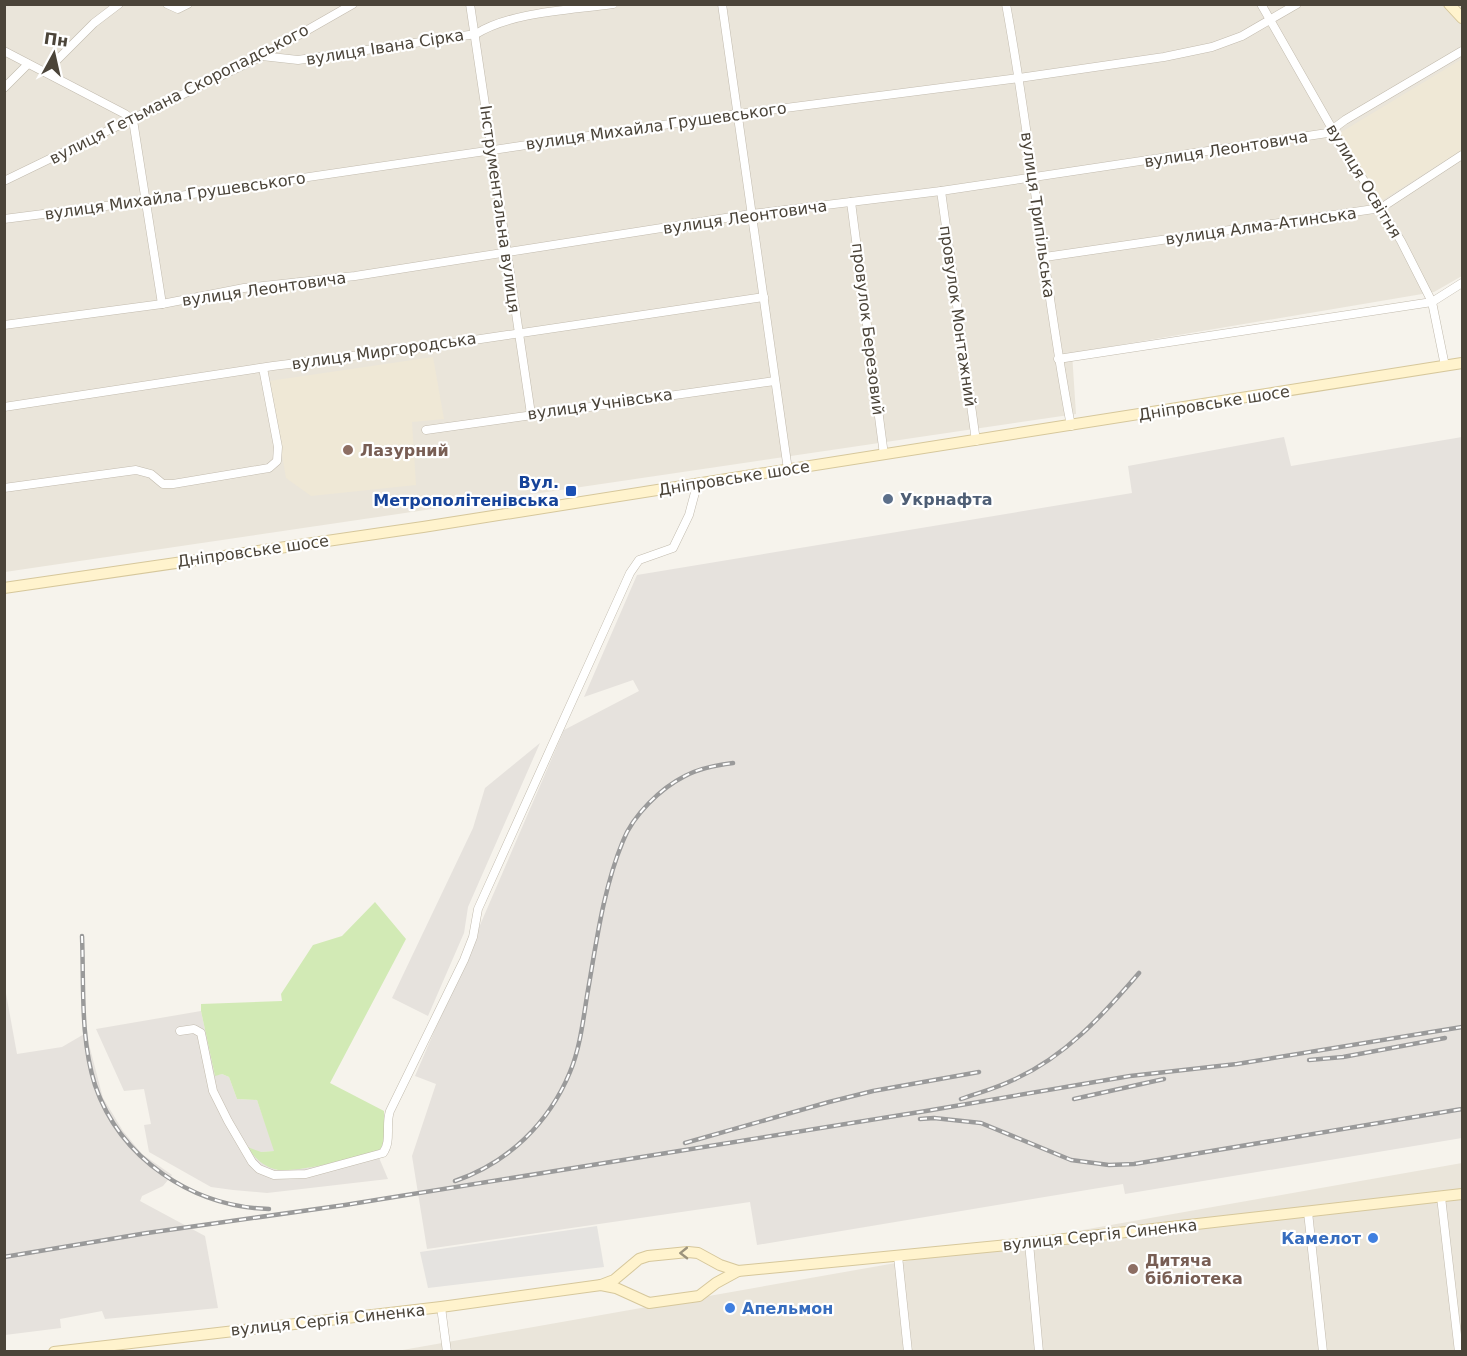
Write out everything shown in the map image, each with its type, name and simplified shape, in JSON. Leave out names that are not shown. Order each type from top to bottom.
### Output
[{"type":"street","points":[[45,72],[94,23],[118,4]]},
{"type":"street","points":[[167,4],[178,9],[188,4]]},
{"type":"street","name":"вулиця Гетьмана Скоропадського","points":[[4,181],[262,56],[353,4]]},
{"type":"street","name":"Інструментальна вулиця","points":[[470,4],[505,252],[531,414]]},
{"type":"street","name":"вулиця Івана Сірка","points":[[262,56],[298,60],[476,34],[504,21],[613,4]]},
{"type":"street","points":[[722,4],[788,470]]},
{"type":"street","name":"вулиця Трипільська","points":[[1006,4],[1019,78],[1058,359],[1071,426]]},
{"type":"street","name":"вулиця Освітня","points":[[1261,4],[1334,132],[1401,241],[1432,302],[1445,366]]},
{"type":"street","name":"вулиця Михайла Грушевського","points":[[4,219],[145,201],[738,114],[1019,78],[1190,52],[1242,36],[1297,4]]},
{"type":"street","points":[[1449,4],[1462,18]]},
{"type":"street","points":[[4,51],[133,120],[162,304]]},
{"type":"street","points":[[1334,132],[1337,126],[1345,120],[1462,51]]},
{"type":"street","points":[[4,88],[28,64]]},
{"type":"street","name":"вулиця Леонтовича","points":[[4,325],[162,304],[244,288],[355,276],[752,214],[941,191],[1334,132]]},
{"type":"street","name":"вулиця Алма-Атинська","points":[[1045,257],[1381,208],[1462,156]]},
{"type":"street","name":"провулок Монтажний","points":[[941,191],[976,441]]},
{"type":"street","name":"провулок Березовий","points":[[851,202],[884,455]]},
{"type":"street","points":[[1058,359],[1432,302],[1462,283]]},
{"type":"street","name":"вулиця Миргородська","points":[[4,407],[764,297]]},
{"type":"street","name":"Дніпровське шосе","points":[[4,588],[697,485],[1462,363]]},
{"type":"street","points":[[4,488],[120,471],[143,471],[151,474],[163,484],[173,484],[269,468],[275,464],[278,447],[263,368]]},
{"type":"street","name":"вулиця Учнівська","points":[[426,429],[775,381]]},
{"type":"street","points":[[180,1031],[194,1029],[201,1033],[213,1090],[228,1121],[252,1162],[259,1169],[274,1174],[306,1174],[383,1153],[387,1146],[387,1124],[390,1111],[466,953],[473,937],[478,909],[630,573],[639,560],[673,548],[689,514],[697,485]]},
{"type":"street","name":"вулиця Сергія Синенка","points":[[601,1285],[616,1288],[649,1303],[699,1296],[716,1282],[738,1271],[1029,1243],[1462,1194]]},
{"type":"street","points":[[1442,1197],[1459,1352]]},
{"type":"street","points":[[1308,1212],[1323,1352]]},
{"type":"street","points":[[1029,1243],[1039,1352]]},
{"type":"street","name":"вулиця Сергія Синенка","points":[[54,1352],[441,1307],[601,1285],[614,1280],[639,1259],[648,1256],[698,1253],[720,1265],[738,1271]]},
{"type":"street","points":[[898,1256],[908,1352]]},
{"type":"street","points":[[441,1307],[447,1352]]},
{"type":"shaded area","points":[[4,5],[1462,5],[1462,276],[1434,292],[1072,353],[1076,414],[5,572]]},
{"type":"shaded area","points":[[1462,59],[1462,150],[1381,201],[1338,134]]},
{"type":"shaded area","name":"Лазурний","points":[[433,357],[444,419],[412,422],[416,485],[311,496],[286,478],[269,381]]},
{"type":"shaded area","points":[[1284,437],[1291,466],[1462,437],[1462,1138],[1125,1194],[1123,1184],[757,1245],[750,1202],[427,1249],[412,1156],[436,1084],[415,1076],[564,730],[639,691],[633,680],[584,697],[637,575],[1132,493],[1128,466]]},
{"type":"shaded area","points":[[540,743],[468,907],[464,933],[428,1016],[392,998],[473,828],[485,788]]},
{"type":"shaded area","points":[[5,988],[17,1054],[62,1047],[86,1033],[103,1098],[123,1131],[142,1154],[172,1175],[163,1186],[142,1196],[140,1201],[205,1236],[218,1308],[105,1319],[102,1311],[60,1319],[61,1328],[5,1335]]},
{"type":"shaded area","points":[[201,1011],[215,1075],[222,1074],[229,1077],[237,1099],[257,1100],[275,1151],[261,1152],[276,1170],[305,1168],[377,1153],[388,1179],[267,1193],[233,1190],[211,1187],[149,1152],[144,1125],[151,1124],[144,1089],[124,1091],[96,1029]]},
{"type":"shaded area","points":[[1462,1163],[1462,1351],[395,1352],[397,1351]]},
{"type":"shaded area","points":[[597,1226],[604,1267],[428,1288],[420,1252]]},
{"type":"green space","points":[[375,902],[406,939],[330,1083],[384,1111],[384,1144],[377,1153],[294,1170],[274,1169],[258,1160],[245,1146],[261,1152],[274,1151],[257,1100],[237,1099],[229,1077],[222,1074],[215,1076],[201,1004],[282,1001],[281,994],[313,945],[342,936]]},
{"type":"railway","points":[[455,1181],[492,1164],[509,1152],[538,1124],[561,1091],[579,1044],[605,898],[616,859],[628,831],[649,803],[676,781],[703,769],[733,763]]},
{"type":"railway","points":[[82,936],[85,1030],[90,1067],[95,1085],[107,1111],[122,1135],[141,1156],[163,1174],[187,1188],[213,1199],[241,1206],[269,1209]]},
{"type":"railway","points":[[961,1099],[1007,1083],[1050,1059],[1082,1034],[1139,973]]},
{"type":"railway","points":[[4,1257],[147,1233],[345,1205],[1130,1076],[1237,1064],[1462,1027]]},
{"type":"railway","points":[[1309,1060],[1343,1057],[1445,1038]]},
{"type":"railway","points":[[685,1143],[873,1091],[979,1072]]},
{"type":"railway","points":[[1074,1099],[1164,1079]]},
{"type":"railway","points":[[920,1119],[934,1118],[981,1123],[1071,1160],[1109,1165],[1134,1164],[1462,1109]]},
{"type":"place","name":"Лазурний","points":[[348,450]]},
{"type":"place","name":"Вул. Метрополітенівська","points":[[571,491]]},
{"type":"place","name":"Укрнафта","points":[[888,499]]},
{"type":"place","name":"Камелот","points":[[1373,1238]]},
{"type":"place","name":"Дитяча бібліотека","points":[[1133,1269]]},
{"type":"place","name":"Апельмон","points":[[730,1308]]}]
